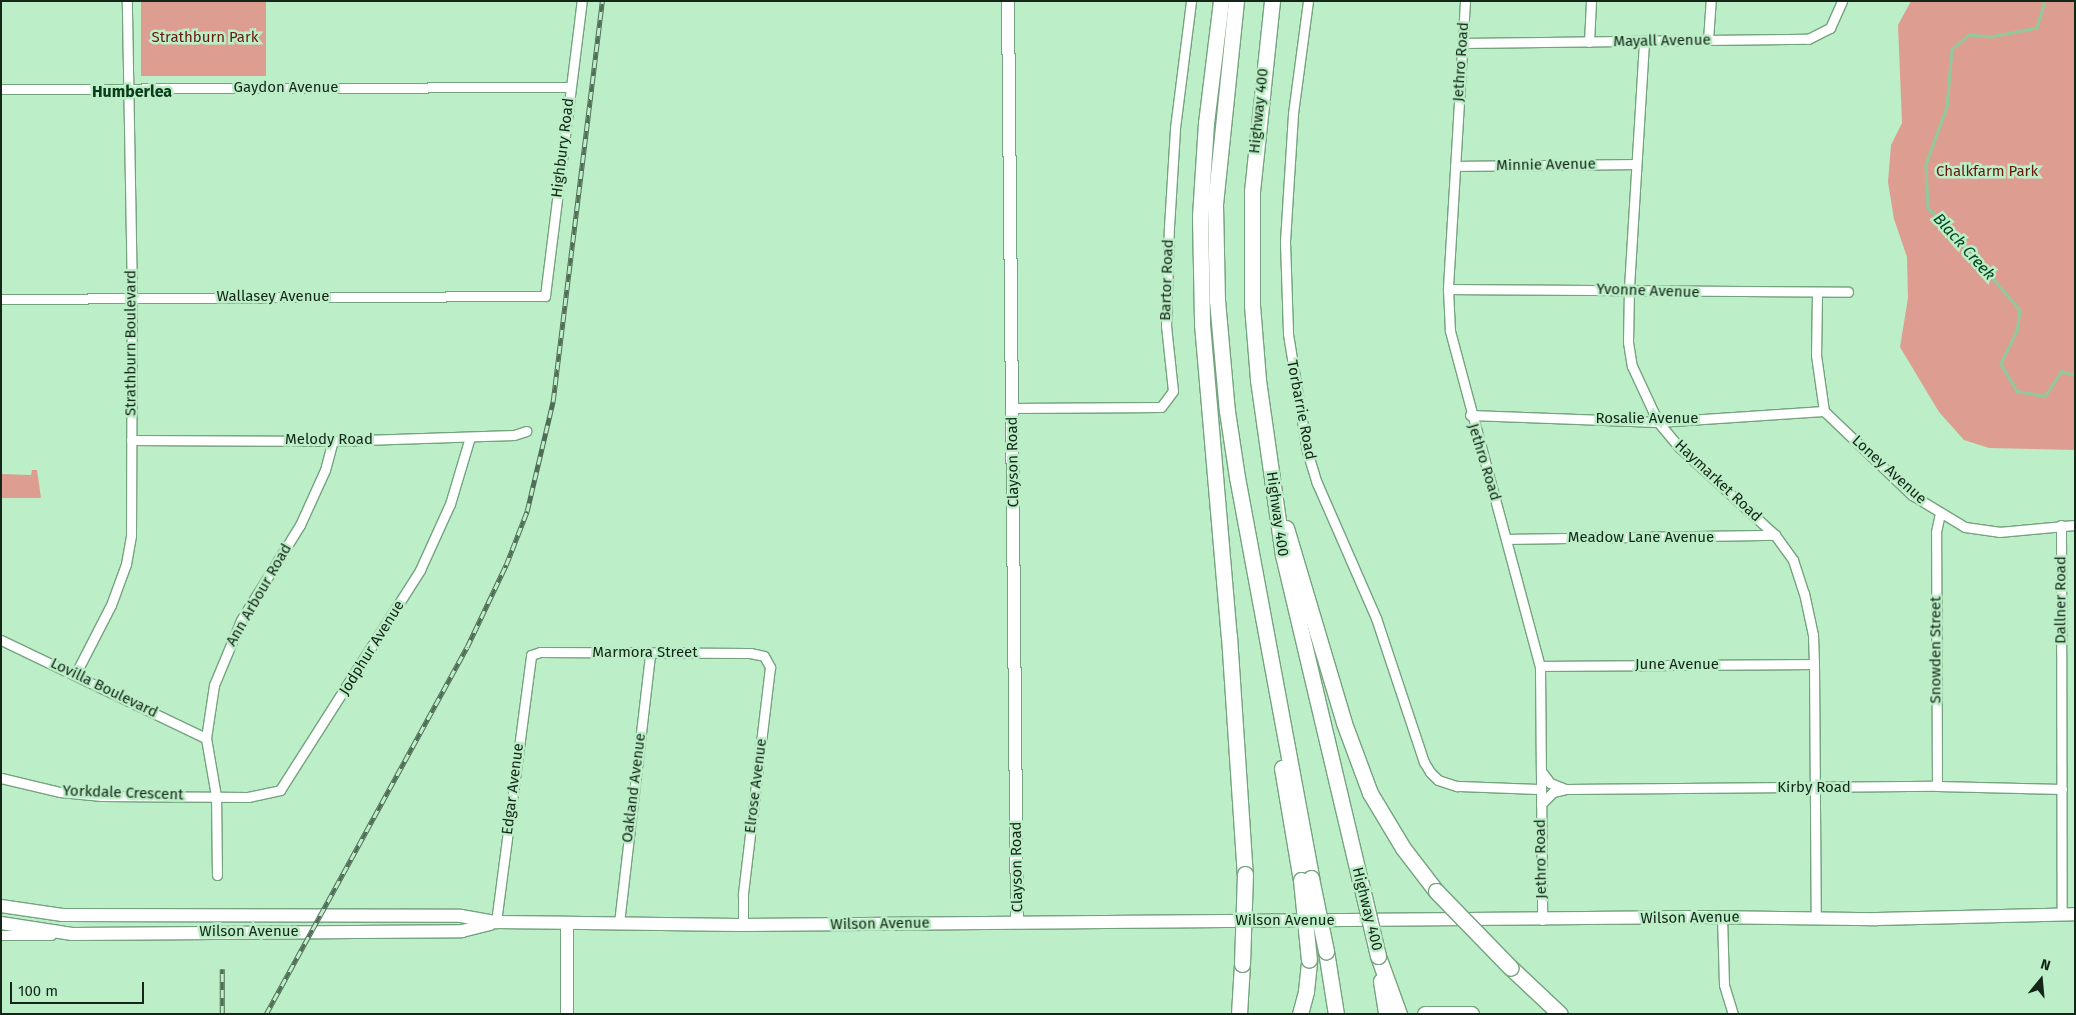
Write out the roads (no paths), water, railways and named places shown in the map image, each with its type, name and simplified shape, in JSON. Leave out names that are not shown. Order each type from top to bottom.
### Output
[{"type":"highway","points":[[1221,1],[1206,124],[1200,216],[1202,324],[1230,645],[1245,874],[1240,1014]]},
{"type":"highway","points":[[1236,1],[1215,206],[1217,300],[1227,410],[1270,670],[1278,744],[1306,879],[1326,951],[1336,1014]]},
{"type":"highway","name":"Highway 400","points":[[1272,1],[1257,123],[1250,244],[1258,380],[1274,492],[1296,621],[1391,1008]]},
{"type":"highway","points":[[1274,492],[1344,723],[1370,793],[1403,848],[1436,891],[1511,968],[1560,1014]]},
{"type":"highway","points":[[1300,1014],[1309,960],[1306,879]]},
{"type":"highway","points":[[1425,1014],[1471,1014]]},
{"type":"main road","name":"Clayson Road","points":[[1008,1],[1017,922]]},
{"type":"main road","name":"Wilson Avenue","points":[[1,906],[62,915],[461,916],[496,922],[743,925],[1542,920],[1722,917],[1816,919],[2071,914]]},
{"type":"main road","name":"Wilson Avenue","points":[[72,934],[462,930],[496,922]]},
{"type":"main road","points":[[1,923],[72,934]]},
{"type":"main road","points":[[567,923],[567,1014]]},
{"type":"street","name":"Strathburn Boulevard","points":[[76,673],[104,621],[126,564],[131,535],[132,298],[127,1]]},
{"type":"street","name":"Highbury Road","points":[[545,296],[582,1]]},
{"type":"street","name":"Bartor Road","points":[[1012,408],[1161,406],[1173,391],[1166,326],[1169,227],[1175,128],[1191,1]]},
{"type":"street","name":"Torbarrie Road","points":[[1308,1],[1293,114],[1285,242],[1288,334],[1307,451],[1317,483],[1376,618],[1424,762],[1430,772],[1438,780],[1457,786],[1540,789]]},
{"type":"street","name":"Jethro Road","points":[[1465,1],[1448,290],[1450,331],[1470,415],[1507,539],[1540,666],[1542,920]]},
{"type":"street","points":[[1589,42],[1591,1]]},
{"type":"street","points":[[1708,40],[1711,1]]},
{"type":"street","name":"Mayall Avenue","points":[[1462,42],[1644,42],[1808,38],[1830,28],[1842,1]]},
{"type":"street","name":"Haymarket Road","points":[[1644,42],[1629,289],[1628,342],[1632,366],[1658,422],[1680,448],[1775,535],[1793,560],[1804,593],[1813,635],[1816,919]]},
{"type":"street","name":"Gaydon Avenue","points":[[1,89],[570,87]]},
{"type":"street","name":"Minnie Avenue","points":[[1455,166],[1636,164]]},
{"type":"street","name":"Yvonne Avenue","points":[[1448,290],[1629,289],[1817,294],[1848,292]]},
{"type":"street","points":[[1817,294],[1816,355],[1824,411]]},
{"type":"street","name":"Wallasey Avenue","points":[[1,299],[545,296]]},
{"type":"street","name":"Rosalie Avenue","points":[[1470,415],[1658,422],[1824,411]]},
{"type":"street","name":"Loney Avenue","points":[[1824,411],[1912,495],[1965,527],[1999,532],[2075,525]]},
{"type":"street","name":"Melody Road","points":[[131,440],[333,441],[514,435],[526,431]]},
{"type":"street","name":"Jodphur Avenue","points":[[216,796],[266,795],[286,785],[420,570],[447,513],[470,437]]},
{"type":"street","name":"Ann Arbour Road","points":[[217,875],[216,796],[206,738],[214,685],[229,644],[300,525],[325,470],[333,441]]},
{"type":"street","name":"Snowden Street","points":[[1937,786],[1936,532],[1940,513]]},
{"type":"street","name":"Dallner Road","points":[[2061,525],[2062,789],[2071,914]]},
{"type":"street","name":"Meadow Lane Avenue","points":[[1507,539],[1775,535]]},
{"type":"street","name":"Lovilla Boulevard","points":[[1,640],[76,673],[206,738]]},
{"type":"street","name":"Marmora Street","points":[[531,655],[540,652],[758,653]]},
{"type":"street","name":"Elrose Avenue","points":[[743,925],[743,895],[770,667],[768,660],[758,653]]},
{"type":"street","name":"Oakland Avenue","points":[[619,923],[650,654]]},
{"type":"street","name":"Edgar Avenue","points":[[496,922],[531,655]]},
{"type":"street","name":"June Avenue","points":[[1540,666],[1814,664]]},
{"type":"street","points":[[1541,771],[1550,783],[1566,789]]},
{"type":"street","name":"Yorkdale Crescent","points":[[1,778],[60,792],[102,796],[216,796]]},
{"type":"street","name":"Kirby Road","points":[[1540,804],[1553,792],[1566,789],[1937,786],[2062,789]]},
{"type":"street","points":[[1722,917],[1724,985],[1734,1014]]},
{"type":"street","name":"Wilson Avenue","points":[[1,935],[22,937],[72,934]]},
{"type":"waterway","name":"Black Creek","points":[[2045,1],[2037,28],[1991,37],[1969,35],[1952,50],[1947,107],[1926,164],[1928,208],[1957,236],[2020,310],[2017,331],[2001,364],[2017,391],[2045,396],[2061,371],[2075,375]]},
{"type":"railway","points":[[266,1014],[467,647],[506,565],[527,511],[553,401],[602,1]]},
{"type":"railway","points":[[222,969],[222,1014]]},
{"type":"district","name":"Humberlea","points":[[132,92]]},
{"type":"park label","name":"Strathburn Park","points":[[205,38]]},
{"type":"park label","name":"Chalkfarm Park","points":[[1987,172]]}]
